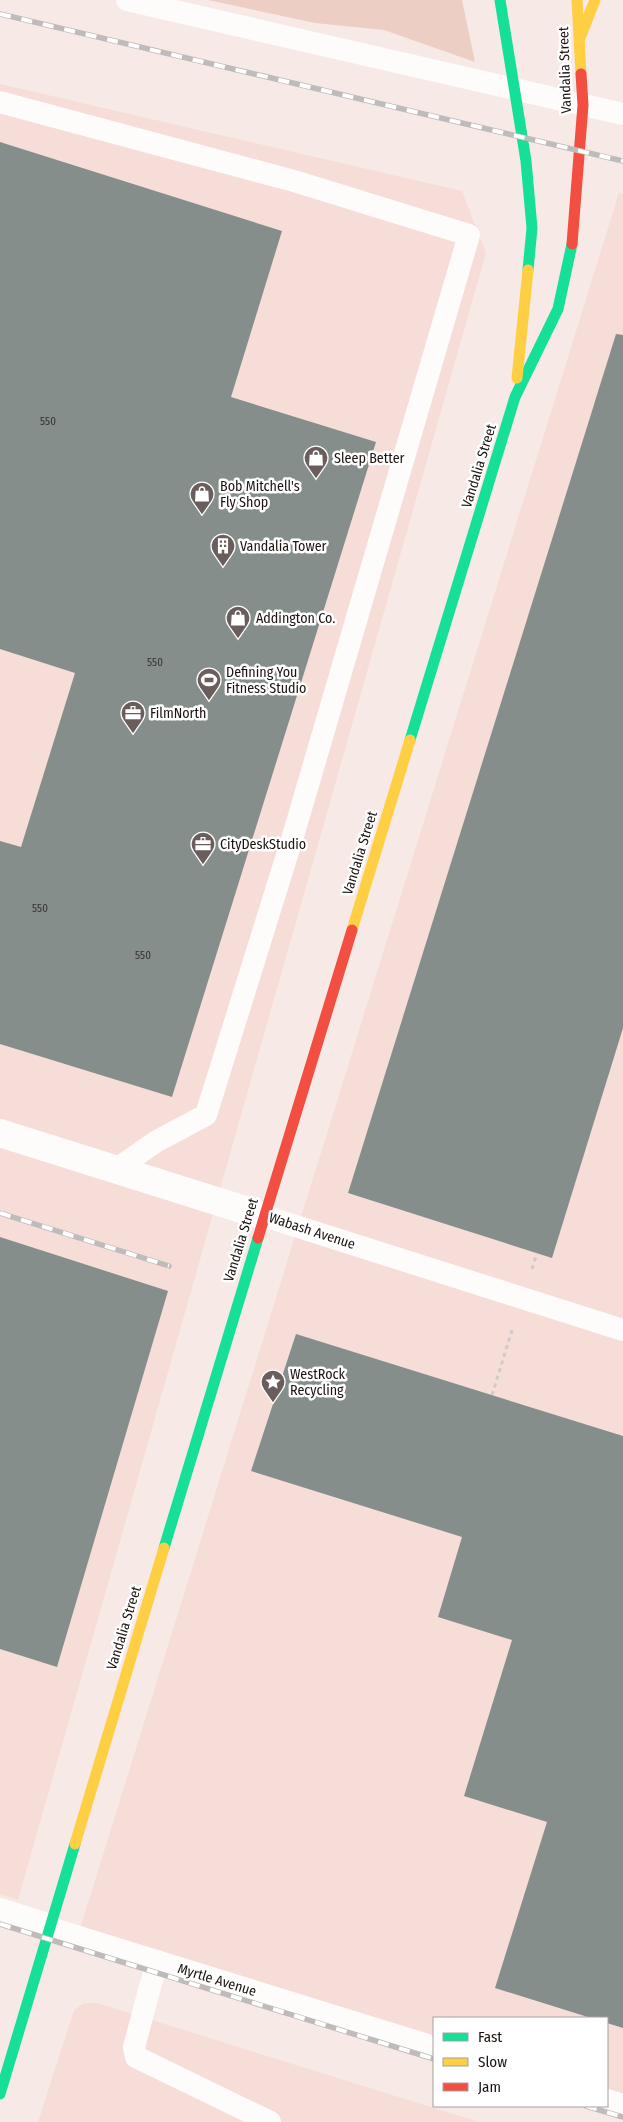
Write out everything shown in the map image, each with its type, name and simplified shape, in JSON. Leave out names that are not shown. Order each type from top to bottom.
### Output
[{"type":"main road","name":"Vandalia Street","points":[[500,0],[526,161],[532,228],[515,396]]},
{"type":"main road","name":"Vandalia Street","points":[[0,2094],[264,1216],[515,396],[558,309],[574,236],[583,105],[577,0]]},
{"type":"main road","points":[[580,38],[596,0]]},
{"type":"street","name":"Wabash Avenue","points":[[0,1133],[264,1216]]},
{"type":"street","name":"Myrtle Avenue","points":[[0,1912],[50,1928]]},
{"type":"lane","points":[[127,0],[623,114]]},
{"type":"lane","points":[[0,102],[294,181],[469,235],[296,826],[206,1115],[157,1141],[115,1170]]},
{"type":"lane","name":"Wabash Avenue","points":[[264,1216],[623,1330]]},
{"type":"lane","name":"Myrtle Avenue","points":[[50,1928],[433,2047]]},
{"type":"lane","points":[[157,1962],[134,2048],[136,2057],[270,2122]]},
{"type":"lane","points":[[608,2100],[623,2105]]},
{"type":"shaded area","points":[[208,0],[462,0],[475,62],[384,30],[315,23]]},
{"type":"shaded area","points":[[0,84],[462,191],[486,253],[18,1900],[0,1894]]},
{"type":"shaded area","points":[[619,193],[623,194],[623,2102],[608,2096],[608,2017],[433,2017],[433,2042],[80,1929]]},
{"type":"shaded area","points":[[85,2003],[97,2003],[479,2122],[38,2122],[74,2010]]},
{"type":"building","name":"Vandalia Tower","points":[[0,142],[282,231],[231,397],[376,442],[172,1097],[0,1044],[0,841],[21,847],[75,673],[0,649]]},
{"type":"building","points":[[616,334],[623,335],[623,1028],[552,1258],[348,1193]]},
{"type":"building","points":[[0,1237],[168,1291],[57,1667],[0,1649]]},
{"type":"building","points":[[296,1334],[623,1436],[623,2028],[608,2023],[608,2017],[588,2017],[495,1988],[547,1822],[464,1796],[512,1640],[438,1617],[462,1537],[251,1471]]},
{"type":"railway","points":[[0,14],[623,161]]},
{"type":"railway","points":[[0,1213],[169,1266]]},
{"type":"railway","points":[[0,1924],[433,2059]]},
{"type":"railway","points":[[589,2107],[623,2117]]},
{"type":"traffic: fast","points":[[500,0],[526,161],[532,228],[528,270]]},
{"type":"traffic: fast","points":[[410,740],[515,397],[558,309],[572,244]]},
{"type":"traffic: fast","points":[[164,1548],[258,1238]]},
{"type":"traffic: fast","points":[[0,2094],[75,1844]]},
{"type":"traffic: slow","points":[[577,0],[581,74]]},
{"type":"traffic: slow","points":[[580,38],[595,0]]},
{"type":"traffic: slow","points":[[517,378],[528,270]]},
{"type":"traffic: slow","points":[[352,930],[410,740]]},
{"type":"traffic: slow","points":[[75,1844],[164,1548]]},
{"type":"traffic: jam","points":[[572,244],[583,105],[581,74]]},
{"type":"traffic: jam","points":[[258,1238],[352,930]]},
{"type":"place","name":"Sleep Better","points":[[316,479]]},
{"type":"place","name":"Bob Mitchell's Fly Shop","points":[[202,515]]},
{"type":"place","name":"Vandalia Tower","points":[[223,567]]},
{"type":"place","name":"Addington Co.","points":[[238,639]]},
{"type":"place","name":"Defining You Fitness Studio","points":[[209,701]]},
{"type":"place","name":"FilmNorth","points":[[133,734]]},
{"type":"place","name":"CityDeskStudio","points":[[203,865]]},
{"type":"place","name":"WestRock Recycling","points":[[273,1403]]}]
